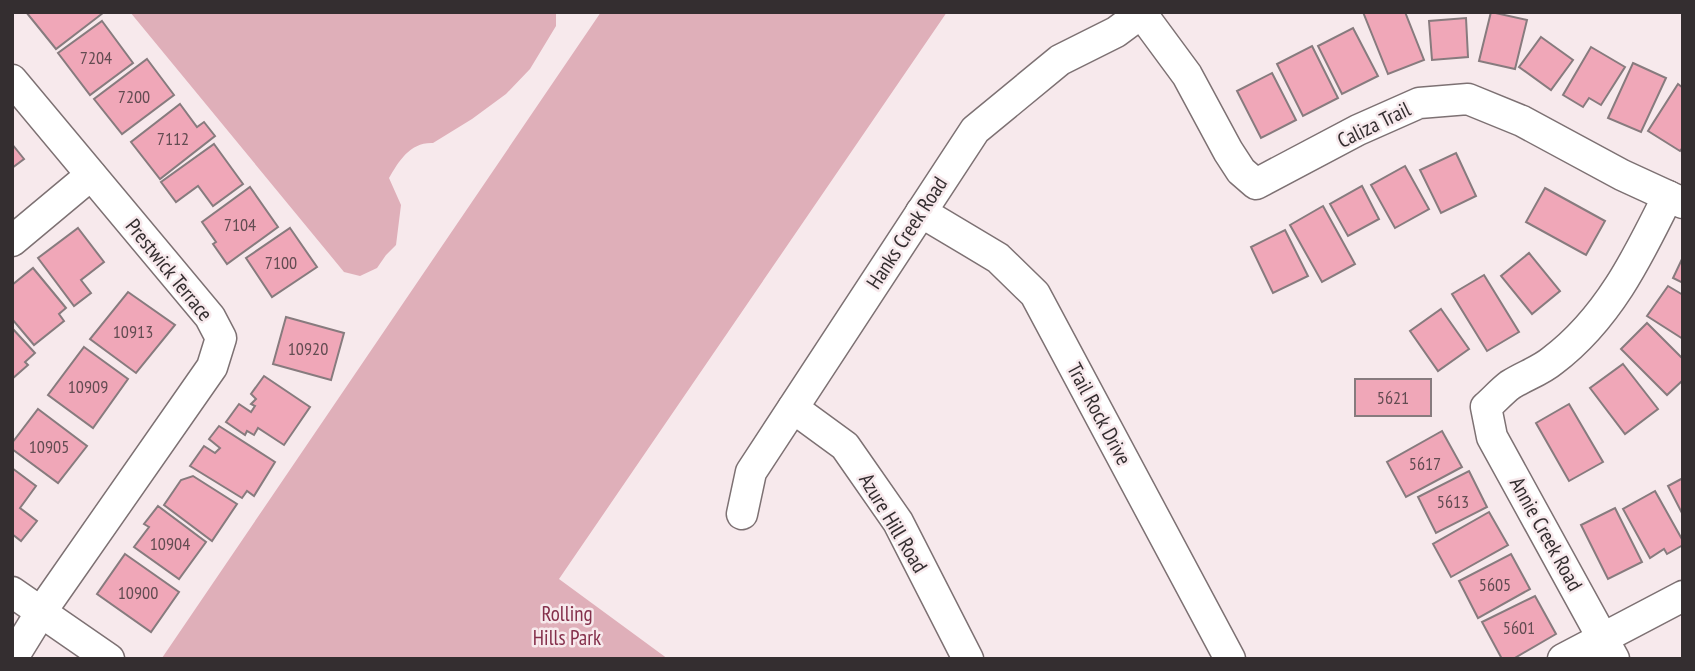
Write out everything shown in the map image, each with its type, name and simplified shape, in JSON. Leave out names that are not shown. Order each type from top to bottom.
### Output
[{"type":"street","name":"Caliza Trail","points":[[1143,13],[1188,75],[1241,171],[1256,184],[1419,103],[1468,99],[1521,121],[1675,200]]},
{"type":"street","name":"Hanks Creek Road","points":[[742,514],[751,472],[975,130],[1060,60],[1116,32],[1143,13]]},
{"type":"street","name":"Prestwick Terrace","points":[[12,80],[210,317],[221,338],[212,367],[41,612]]},
{"type":"street","points":[[12,241],[91,175]]},
{"type":"street","name":"Annie Creek Road","points":[[1609,648],[1492,437],[1486,407],[1509,386],[1552,362],[1591,324],[1613,298],[1675,200]]},
{"type":"street","name":"Trail Rock Drive","points":[[920,212],[998,258],[1035,294],[1230,659]]},
{"type":"street","name":"Azure Hill Road","points":[[793,408],[845,446],[898,522],[968,659]]},
{"type":"street","points":[[12,592],[109,659]]},
{"type":"street","points":[[1563,659],[1609,648],[1683,596]]},
{"type":"street","points":[[12,659],[41,612]]},
{"type":"green space","points":[[130,12],[556,12],[556,26],[530,69],[506,94],[472,119],[433,143],[412,149],[401,159],[389,178],[401,205],[396,245],[377,268],[360,276],[344,272]]},
{"type":"green space","name":"Rolling Hills Park","points":[[601,12],[947,12],[559,579],[668,659],[162,658]]},
{"type":"building","points":[[26,12],[102,12],[103,13],[56,49]]},
{"type":"building","points":[[1363,12],[1405,12],[1424,60],[1388,74]]},
{"type":"building","points":[[1491,12],[1527,20],[1515,69],[1479,61]]},
{"type":"building","points":[[1466,18],[1468,57],[1432,60],[1429,21]]},
{"type":"building","points":[[102,21],[133,63],[90,95],[58,53]]},
{"type":"building","points":[[1353,28],[1378,76],[1342,94],[1318,46]]},
{"type":"building","points":[[1541,37],[1573,60],[1551,90],[1519,67]]},
{"type":"building","points":[[1312,46],[1338,98],[1303,116],[1277,64]]},
{"type":"building","points":[[1591,47],[1625,67],[1601,105],[1589,98],[1583,107],[1563,95]]},
{"type":"building","points":[[147,59],[174,95],[122,134],[94,99]]},
{"type":"building","points":[[1633,63],[1666,78],[1641,132],[1608,118]]},
{"type":"building","points":[[1272,73],[1296,120],[1261,138],[1237,91]]},
{"type":"building","points":[[1678,84],[1683,88],[1683,147],[1680,151],[1648,131]]},
{"type":"building","points":[[180,104],[197,127],[204,122],[215,136],[160,179],[131,142]]},
{"type":"building","points":[[12,144],[24,159],[12,168]]},
{"type":"building","points":[[214,144],[243,184],[213,206],[198,186],[176,202],[161,182]]},
{"type":"building","points":[[1456,153],[1476,196],[1441,213],[1420,170]]},
{"type":"building","points":[[1405,166],[1429,209],[1395,228],[1371,185]]},
{"type":"building","points":[[1362,186],[1379,219],[1348,236],[1330,204]]},
{"type":"building","points":[[250,187],[278,227],[227,264],[202,222]]},
{"type":"building","points":[[1545,188],[1605,221],[1586,255],[1526,222]]},
{"type":"building","points":[[1323,206],[1355,264],[1322,282],[1290,225]]},
{"type":"building","points":[[78,228],[104,262],[81,280],[91,293],[74,306],[38,258]]},
{"type":"building","points":[[290,228],[317,267],[272,297],[246,258]]},
{"type":"building","points":[[1285,230],[1308,276],[1273,293],[1251,247]]},
{"type":"building","points":[[1529,253],[1560,291],[1532,314],[1501,276]]},
{"type":"building","points":[[1683,257],[1683,283],[1673,278]]},
{"type":"building","points":[[33,268],[66,308],[59,314],[64,321],[34,345],[12,319],[12,285]]},
{"type":"building","points":[[1484,275],[1519,332],[1487,351],[1452,294]]},
{"type":"building","points":[[1668,286],[1683,295],[1683,339],[1647,316]]},
{"type":"building","points":[[128,292],[175,325],[136,373],[90,339]]},
{"type":"building","points":[[1441,309],[1469,349],[1438,371],[1410,331]]},
{"type":"building","points":[[286,317],[344,333],[331,380],[273,364]]},
{"type":"building","points":[[1647,323],[1683,359],[1683,380],[1667,395],[1621,349]]},
{"type":"building","points":[[12,328],[35,353],[25,362],[28,365],[12,379]]},
{"type":"building","points":[[84,347],[128,379],[93,428],[48,395]]},
{"type":"building","points":[[1623,364],[1658,409],[1625,434],[1590,388]]},
{"type":"building","points":[[264,376],[310,407],[284,445],[258,428],[254,435],[247,431],[245,435],[226,422],[239,404],[251,412],[255,406],[251,404],[256,399],[251,394]]},
{"type":"building","points":[[1355,379],[1431,379],[1431,416],[1355,416]]},
{"type":"building","points":[[1569,404],[1603,462],[1569,481],[1536,423]]},
{"type":"building","points":[[38,409],[87,446],[58,483],[12,449],[12,443]]},
{"type":"building","points":[[219,426],[275,462],[254,496],[247,491],[242,498],[190,466],[204,446],[215,453],[220,448],[209,439]]},
{"type":"building","points":[[1442,431],[1462,467],[1406,497],[1387,462]]},
{"type":"building","points":[[12,468],[36,486],[20,508],[37,521],[21,541],[12,534]]},
{"type":"building","points":[[1469,471],[1487,507],[1436,533],[1418,497]]},
{"type":"building","points":[[193,476],[237,504],[212,541],[164,505],[181,480]]},
{"type":"building","points":[[1683,478],[1683,515],[1668,486]]},
{"type":"building","points":[[1655,491],[1683,545],[1667,554],[1664,549],[1650,558],[1623,509]]},
{"type":"building","points":[[158,506],[206,542],[179,579],[134,547],[149,527],[144,524]]},
{"type":"building","points":[[1615,508],[1642,562],[1608,579],[1581,525]]},
{"type":"building","points":[[1489,512],[1508,545],[1451,577],[1433,544]]},
{"type":"building","points":[[125,554],[179,592],[151,632],[97,594]]},
{"type":"building","points":[[1511,554],[1530,589],[1478,618],[1459,581]]},
{"type":"building","points":[[1535,596],[1556,634],[1513,659],[1502,659],[1482,622]]}]
